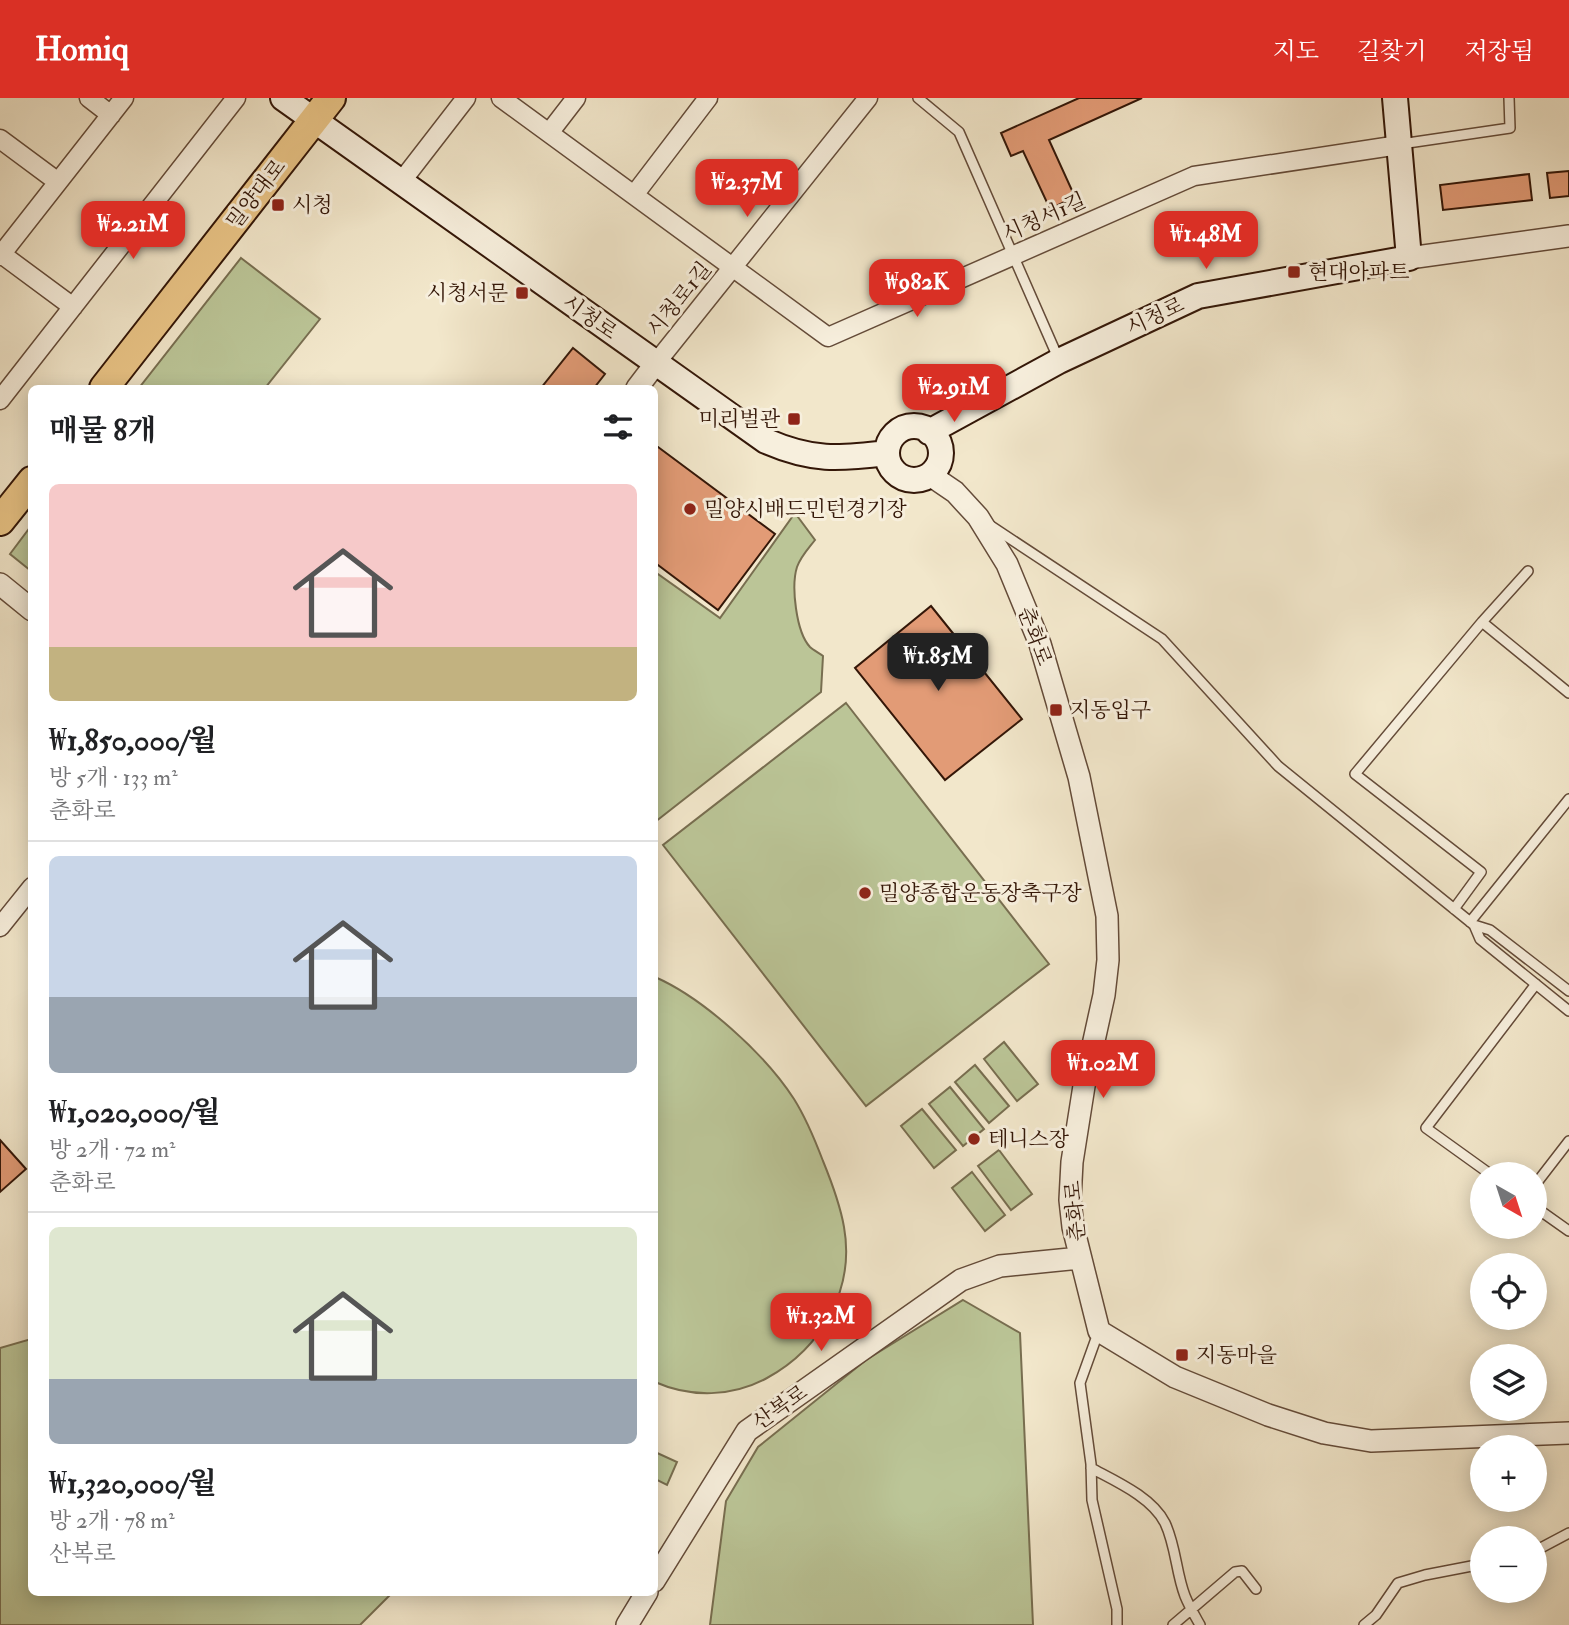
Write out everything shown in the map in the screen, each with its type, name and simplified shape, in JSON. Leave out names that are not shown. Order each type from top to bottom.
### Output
[{"type":"main road","name":"시청로","points":[[283,98],[766,441],[794,453],[817,458],[850,458],[887,453]]},
{"type":"main road","name":"밀양대로","points":[[106,385],[331,98]]},
{"type":"main road","points":[[1395,98],[1409,258]]},
{"type":"main road","name":"시청로","points":[[929,432],[1059,361],[1198,296],[1409,258]]},
{"type":"main road","points":[[914,426],[929,432],[935,438],[940,453],[939,461],[930,475],[914,480],[898,475],[892,469],[887,453],[892,438],[905,428],[914,426]]},
{"type":"main road","points":[[0,521],[28,486]]},
{"type":"street","points":[[89,98],[111,115]]},
{"type":"street","points":[[73,307],[1,255],[124,98]]},
{"type":"street","points":[[0,400],[236,98]]},
{"type":"street","points":[[401,182],[466,98]]},
{"type":"street","name":"시청서1길","points":[[501,98],[828,337],[1194,176],[1399,145]]},
{"type":"street","points":[[549,133],[576,98]]},
{"type":"street","points":[[634,195],[708,98]]},
{"type":"street","name":"시청로1길","points":[[656,363],[868,98]]},
{"type":"street","points":[[0,139],[58,182]]},
{"type":"street","points":[[1409,258],[1569,236]]},
{"type":"street","points":[[639,385],[656,363]]},
{"type":"street","name":"춘화로","points":[[930,475],[955,492],[978,517],[1007,564],[1040,644],[1079,777],[1107,916],[1108,960],[1104,995],[1084,1086],[1072,1162],[1070,1200],[1080,1258],[1099,1331]]},
{"type":"street","points":[[0,584],[28,607]]},
{"type":"street","points":[[0,927],[28,892]]},
{"type":"street","name":"산복로","points":[[658,1575],[747,1431],[961,1280],[1000,1266],[1080,1258]]},
{"type":"street","points":[[1099,1331],[1175,1377],[1268,1415],[1324,1433],[1371,1441],[1569,1433]]},
{"type":"street","points":[[627,1625],[645,1596]]},
{"type":"lane","points":[[918,98],[960,132],[1059,361]]},
{"type":"lane","points":[[1399,145],[1510,128],[1509,98]]},
{"type":"lane","points":[[978,517],[1162,639],[1278,766],[1472,924],[1490,930],[1569,991]]},
{"type":"lane","points":[[1454,909],[1481,872],[1355,774],[1528,571]]},
{"type":"lane","points":[[1482,622],[1569,693]]},
{"type":"lane","points":[[1472,924],[1569,799]]},
{"type":"lane","points":[[1472,924],[1480,939],[1569,1011]]},
{"type":"lane","points":[[1473,1162],[1426,1128],[1536,984]]},
{"type":"lane","points":[[1547,1169],[1569,1141]]},
{"type":"lane","points":[[1547,1215],[1569,1231]]},
{"type":"lane","points":[[1099,1331],[1080,1383],[1091,1468],[1092,1500],[1118,1609],[1117,1625]]},
{"type":"lane","points":[[1091,1468],[1129,1489],[1149,1504],[1164,1521],[1184,1595],[1200,1625]]},
{"type":"lane","points":[[1547,1545],[1569,1533]]},
{"type":"lane","points":[[1364,1625],[1376,1615],[1398,1583],[1470,1567]]},
{"type":"lane","points":[[1173,1625],[1235,1572],[1242,1571],[1256,1589]]},
{"type":"green space","points":[[241,258],[320,319],[267,385],[141,385]]},
{"type":"green space","points":[[795,513],[815,540],[797,567],[795,597],[798,620],[805,640],[823,656],[821,692],[658,820],[658,574],[720,618]]},
{"type":"green space","points":[[28,530],[28,569],[10,554]]},
{"type":"green space","points":[[846,703],[1049,964],[866,1106],[663,845]]},
{"type":"green space","points":[[658,978],[674,986],[732,1029],[782,1082],[798,1106],[813,1137],[835,1194],[844,1227],[846,1250],[839,1294],[830,1315],[804,1350],[787,1365],[754,1384],[726,1392],[697,1393],[658,1383]]},
{"type":"green space","points":[[1004,1042],[1038,1084],[1017,1101],[984,1059]]},
{"type":"green space","points":[[975,1065],[1009,1106],[989,1123],[955,1082]]},
{"type":"green space","points":[[950,1087],[984,1129],[963,1146],[929,1104]]},
{"type":"green space","points":[[922,1109],[956,1150],[934,1168],[901,1126]]},
{"type":"green space","points":[[999,1150],[1032,1194],[1011,1210],[978,1166]]},
{"type":"green space","points":[[972,1172],[1005,1215],[985,1231],[952,1188]]},
{"type":"green space","points":[[963,1300],[1020,1333],[1033,1625],[710,1625],[726,1501],[758,1447],[866,1360]]},
{"type":"green space","points":[[28,1340],[28,1596],[389,1596],[360,1625],[0,1625],[0,1348]]},
{"type":"green space","points":[[658,1453],[677,1462],[667,1485],[658,1480]]},
{"type":"building","points":[[1079,98],[1142,98],[1049,140],[1075,197],[1050,209],[1023,151],[1011,156],[1001,133]]},
{"type":"building","points":[[1569,171],[1569,196],[1550,198],[1547,173]]},
{"type":"building","points":[[1529,174],[1532,200],[1443,210],[1440,185]]},
{"type":"building","points":[[573,348],[605,374],[596,385],[543,385]]},
{"type":"building","points":[[658,447],[775,534],[718,610],[658,565]]},
{"type":"building","points":[[931,606],[1022,719],[945,780],[855,668]]},
{"type":"building","points":[[0,1140],[26,1169],[0,1192]]},
{"type":"place","name":"시청","points":[[278,205]]},
{"type":"place","name":"현대아파트","points":[[1294,272]]},
{"type":"place","name":"시청서문","points":[[522,293]]},
{"type":"place","name":"미리벌관","points":[[794,419]]},
{"type":"place","name":"밀양시배드민턴경기장","points":[[690,509]]},
{"type":"place","name":"지동입구","points":[[1056,710]]},
{"type":"place","name":"밀양종합운동장축구장","points":[[865,893]]},
{"type":"place","name":"테니스장","points":[[974,1139]]},
{"type":"place","name":"지동마을","points":[[1182,1355]]}]
